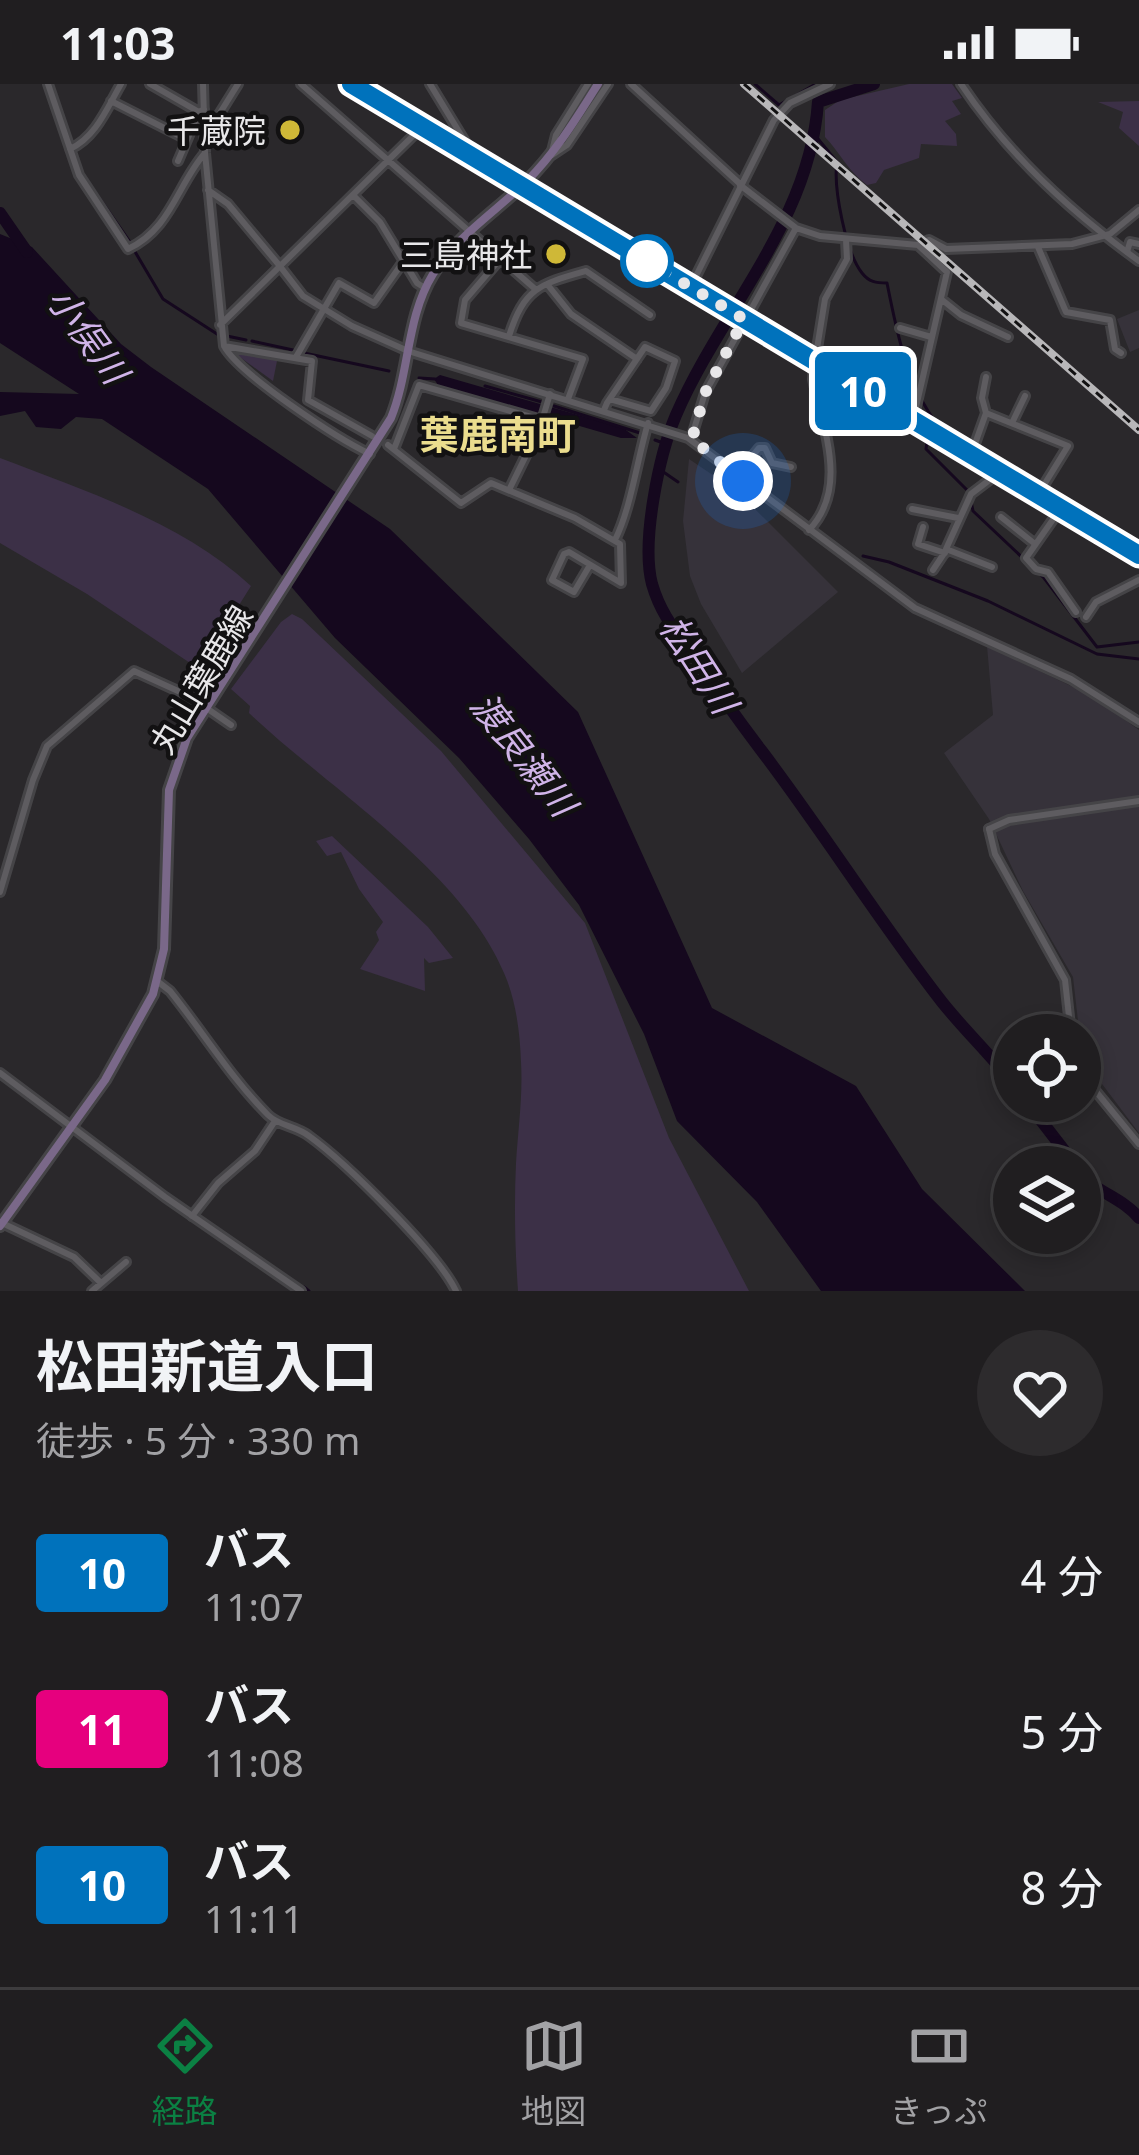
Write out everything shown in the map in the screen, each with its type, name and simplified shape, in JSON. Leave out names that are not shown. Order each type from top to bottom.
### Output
[{"type":"main road","points":[[351,84],[1139,555]]},
{"type":"main road","name":"丸山葉鹿線","points":[[1,1224],[105,1080],[138,1026],[157,981],[165,933],[170,781],[182,747],[368,458],[395,406],[425,288],[447,255],[552,155],[598,84]]},
{"type":"street","points":[[48,84],[86,187],[128,249],[157,228],[205,153]]},
{"type":"street","points":[[73,148],[95,129],[121,84]]},
{"type":"street","points":[[150,84],[201,110]]},
{"type":"street","points":[[192,84],[203,86],[201,110],[224,346],[238,364],[368,458]]},
{"type":"street","points":[[204,132],[238,84]]},
{"type":"street","points":[[301,84],[534,289]]},
{"type":"street","points":[[430,84],[473,157]]},
{"type":"street","points":[[552,155],[556,135],[588,84]]},
{"type":"street","points":[[552,155],[567,145],[608,84]]},
{"type":"street","points":[[632,84],[740,185],[795,227],[846,240],[918,245],[929,240],[946,249],[1038,247],[1105,236],[1139,210]]},
{"type":"street","points":[[691,286],[774,120],[790,103],[826,86]]},
{"type":"street","points":[[966,86],[1004,140],[1105,236],[1139,261]]},
{"type":"street","points":[[111,101],[186,139]]},
{"type":"street","points":[[178,160],[201,110]]},
{"type":"street","points":[[220,326],[422,127]]},
{"type":"street","points":[[208,190],[228,204],[295,289],[324,308],[408,351],[690,438],[915,608],[1071,679],[1139,722]]},
{"type":"street","points":[[354,196],[380,222],[417,283],[425,288]]},
{"type":"street","points":[[690,438],[705,393],[795,227]]},
{"type":"street","points":[[809,530],[821,516],[832,476],[813,380],[814,363],[825,299],[847,259],[846,240]]},
{"type":"street","points":[[1127,253],[1130,242],[1139,244]]},
{"type":"street","points":[[913,420],[946,269],[918,245]]},
{"type":"street","points":[[1038,247],[1066,313],[1110,320],[1115,349],[1121,353]]},
{"type":"street","points":[[501,258],[465,300],[460,320],[583,359],[568,399]]},
{"type":"street","points":[[296,357],[339,283],[374,303],[404,262]]},
{"type":"street","points":[[508,336],[516,311],[534,289],[589,272],[650,315]]},
{"type":"street","points":[[547,284],[572,314],[637,359]]},
{"type":"street","points":[[940,299],[959,314],[1008,337]]},
{"type":"street","points":[[900,328],[931,337]]},
{"type":"street","points":[[224,346],[314,363],[308,400],[372,436]]},
{"type":"street","points":[[604,410],[610,399],[637,359],[648,347],[675,362],[652,410],[610,399]]},
{"type":"street","points":[[886,404],[895,386],[890,362]]},
{"type":"street","points":[[970,455],[986,413],[982,398],[986,377]]},
{"type":"street","points":[[543,418],[419,386],[391,447],[461,502],[491,483],[510,488],[614,540],[623,550],[621,583],[569,552],[552,580],[574,592],[590,566]]},
{"type":"street","points":[[510,488],[550,394]]},
{"type":"street","points":[[1012,423],[1025,396]]},
{"type":"street","points":[[986,413],[1068,446],[1038,494]]},
{"type":"street","points":[[614,540],[624,520],[648,423]]},
{"type":"street","points":[[737,476],[759,448],[765,448],[772,463],[791,467]]},
{"type":"street","points":[[933,570],[971,494],[1000,472]]},
{"type":"street","points":[[912,508],[958,518]]},
{"type":"street","points":[[1061,508],[1026,558],[1036,569],[1048,572],[1076,612]]},
{"type":"street","points":[[1001,517],[1035,544]]},
{"type":"street","points":[[923,527],[918,544],[992,567]]},
{"type":"street","points":[[1086,617],[1096,602],[1139,580]]},
{"type":"street","points":[[0,892],[37,767],[58,734],[137,670],[207,706],[231,725]]},
{"type":"street","points":[[1069,1014],[1065,980],[995,854],[989,829],[1009,820],[1139,801]]},
{"type":"street","points":[[157,981],[275,1121],[303,1131],[323,1148],[415,1237],[456,1291]]},
{"type":"street","points":[[0,1073],[68,1127],[301,1291]]},
{"type":"street","points":[[1101,1098],[1139,1144]]},
{"type":"street","points":[[192,1216],[218,1183],[268,1135],[275,1121]]},
{"type":"street","points":[[1,1224],[74,1257],[101,1283]]},
{"type":"street","points":[[92,1291],[126,1262]]},
{"type":"shaded area","points":[[909,84],[952,84],[962,98],[952,101],[961,114],[945,121],[956,134],[957,146],[921,144],[919,158],[884,170],[876,183],[867,185],[825,137],[825,110],[840,100]]},
{"type":"shaded area","points":[[1139,101],[1139,146],[1119,128],[1123,112],[1098,102]]},
{"type":"shaded area","points":[[1139,310],[1139,348],[1130,352],[1117,319]]},
{"type":"shaded area","points":[[240,351],[278,356],[273,381],[237,355]]},
{"type":"shaded area","points":[[0,458],[164,527],[251,586],[199,669],[0,543]]},
{"type":"shaded area","points":[[689,459],[738,492],[838,592],[742,673],[690,576],[683,521]]},
{"type":"shaded area","points":[[292,614],[441,751],[585,923],[669,1138],[749,1291],[518,1291],[515,1195],[521,1075],[518,1028],[508,983],[484,936],[426,866],[249,713],[250,706],[231,689]]},
{"type":"shaded area","points":[[987,646],[1092,696],[1139,730],[1139,1133],[1101,1083],[1101,1014],[1077,1014],[1073,977],[1023,891],[989,819],[944,753],[993,715]]},
{"type":"shaded area","points":[[332,836],[428,927],[453,958],[429,963],[424,958],[425,991],[360,969],[379,940],[376,932],[383,922],[359,889],[341,852],[327,856],[316,841]]},
{"type":"water","name":"渡良瀬川","points":[[0,234],[32,247],[121,344],[151,367],[390,529],[578,712],[712,1008],[856,1086],[922,1189],[1025,1291],[821,1291],[757,1202],[677,1121],[644,1034],[579,905],[529,839],[459,758],[335,638],[208,489],[102,419],[76,417],[61,429],[36,427],[25,411],[0,416],[0,392],[79,394],[0,343]]},
{"type":"water","points":[[440,375],[623,428],[637,438],[621,438],[438,385],[434,379]]},
{"type":"waterway","points":[[52,84],[80,170],[130,242]]},
{"type":"waterway","points":[[755,84],[779,105],[814,85]]},
{"type":"waterway","name":"松田川","points":[[874,84],[818,102],[811,145],[782,225],[676,415],[658,475],[649,566],[656,596],[671,625],[919,971],[993,1061]]},
{"type":"waterway","points":[[814,134],[837,162],[842,220],[856,264],[870,280],[887,283],[909,370],[932,417],[930,427]]},
{"type":"waterway","name":"小俣川","points":[[0,213],[27,252]]},
{"type":"waterway","points":[[134,250],[163,299],[217,334]]},
{"type":"waterway","points":[[227,336],[246,340]]},
{"type":"waterway","points":[[252,341],[293,350]]},
{"type":"waterway","points":[[304,353],[389,371]]},
{"type":"waterway","points":[[419,378],[435,379]]},
{"type":"waterway","points":[[485,386],[542,402]]},
{"type":"waterway","points":[[554,406],[640,433]]},
{"type":"waterway","points":[[928,436],[926,449],[969,492]]},
{"type":"waterway","points":[[655,440],[666,444]]},
{"type":"waterway","points":[[662,471],[678,482]]},
{"type":"waterway","points":[[971,501],[973,511],[1044,578],[1097,647],[1139,642]]},
{"type":"waterway","points":[[863,556],[988,601],[1097,654],[1139,659]]},
{"type":"waterway","name":"松田川","points":[[1042,1122],[1061,1146]]},
{"type":"waterway","name":"松田川","points":[[1101,1190],[1139,1218]]},
{"type":"waterway","points":[[304,1287],[309,1291]]},
{"type":"railway","points":[[744,84],[1139,430]]},
{"type":"bus line","name":"10","points":[[351,84],[1139,555]]},
{"type":"place","name":"千蔵院","points":[[290,130]]},
{"type":"place","name":"三島神社","points":[[556,254]]},
{"type":"district","name":"葉鹿南町","points":[[498,433]]},
{"type":"route","points":[[647,261],[744,319],[697,411],[692,439],[743,481]]}]
